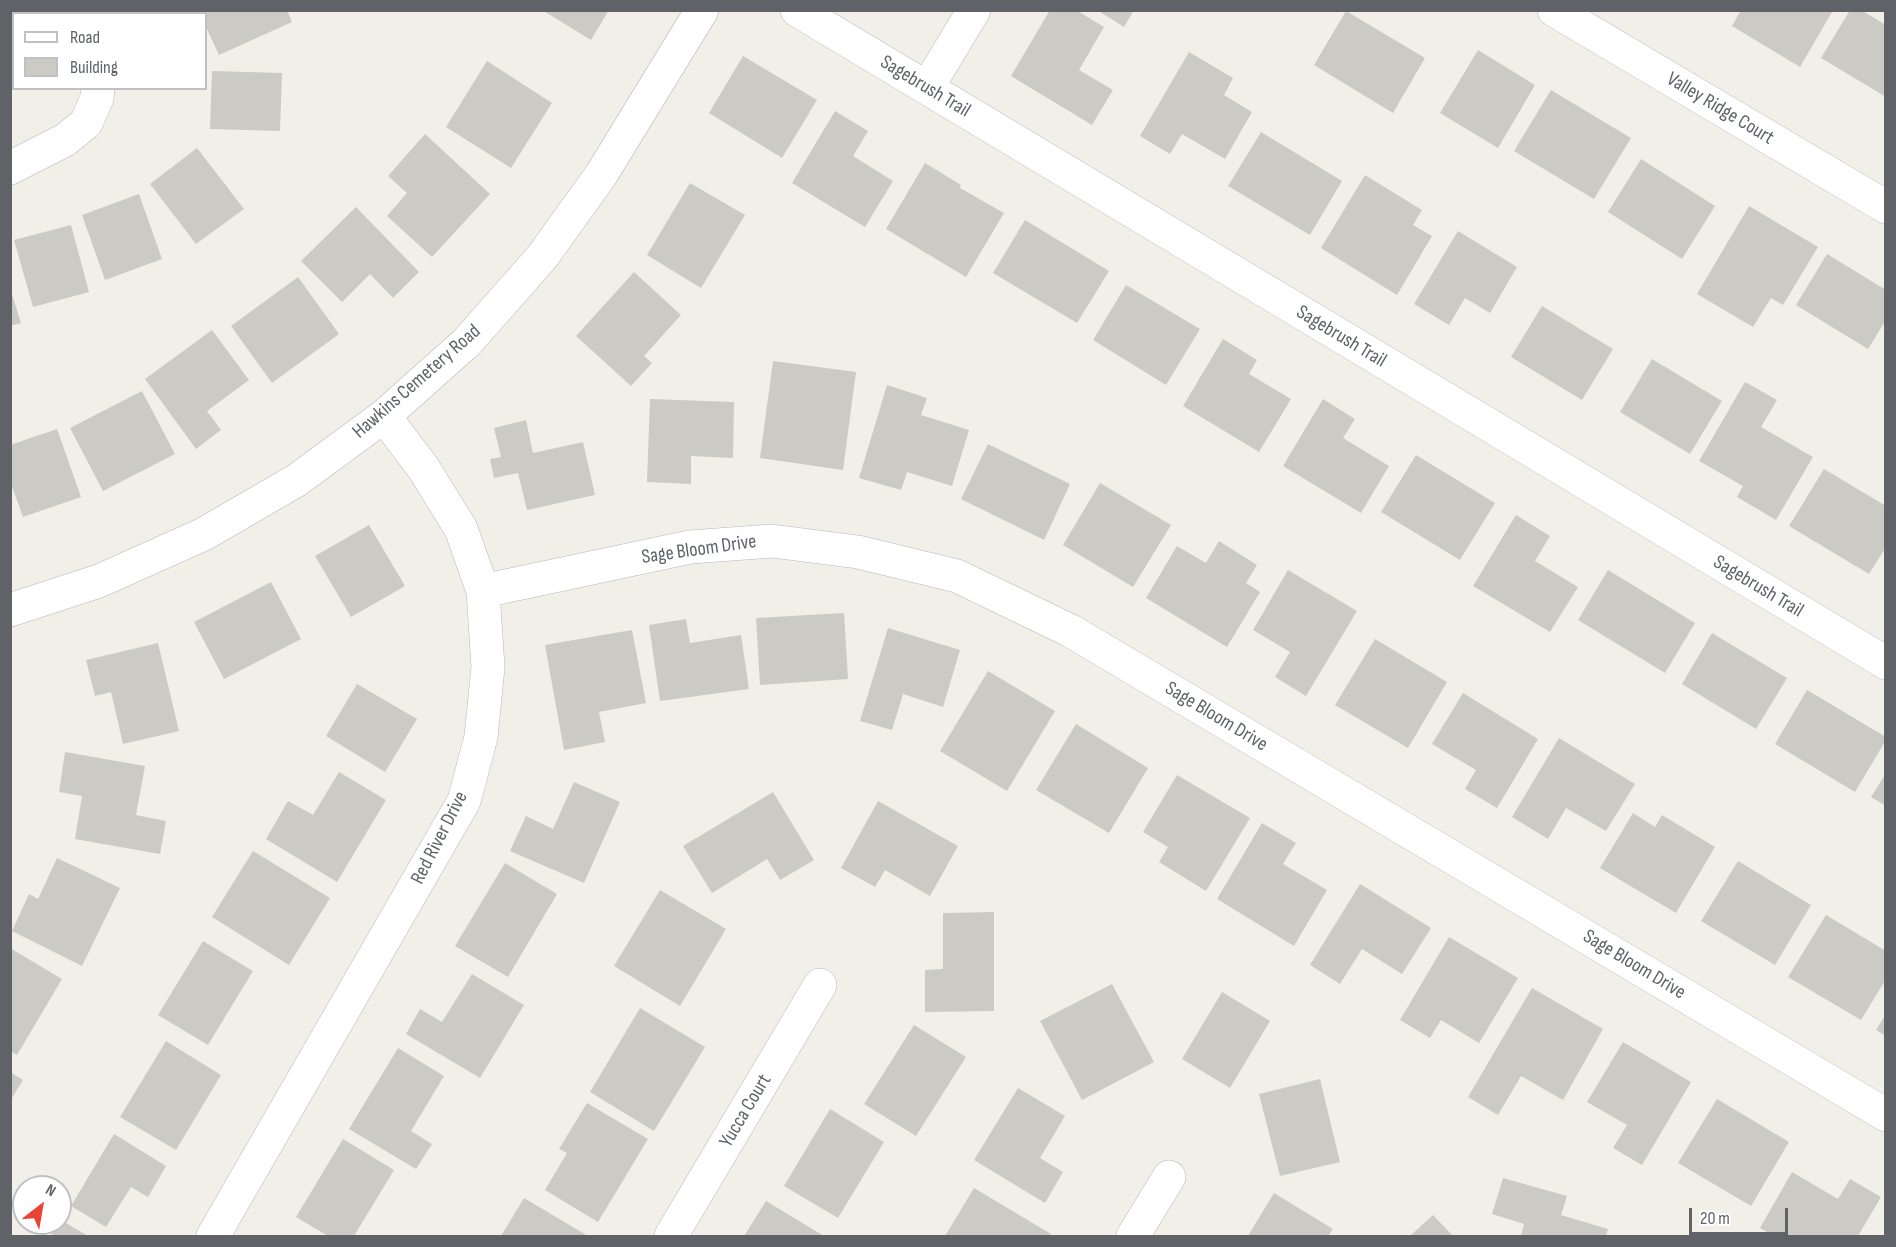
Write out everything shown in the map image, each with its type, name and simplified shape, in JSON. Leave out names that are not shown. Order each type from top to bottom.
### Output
[{"type":"street","name":"Hawkins Cemetery Road","points":[[10,610],[99,581],[204,534],[297,480],[384,416],[467,342],[542,257],[601,175],[702,10]]},
{"type":"street","name":"Sagebrush Trail","points":[[797,10],[1886,663]]},
{"type":"street","points":[[927,88],[974,10]]},
{"type":"street","name":"Valley Ridge Court","points":[[1554,10],[1886,207]]},
{"type":"street","points":[[10,168],[65,140],[86,123],[97,98],[98,90]]},
{"type":"street","name":"Red River Drive","points":[[213,1236],[464,801],[481,737],[488,667],[483,591],[461,529],[424,469],[384,416]]},
{"type":"street","name":"Sage Bloom Drive","points":[[483,591],[690,547],[772,541],[858,552],[957,576],[1071,631],[1886,1114]]},
{"type":"street","name":"Yucca Court","points":[[671,1236],[820,985]]},
{"type":"street","points":[[1134,1236],[1168,1177]]},
{"type":"building","points":[[198,10],[287,10],[292,22],[219,55],[207,29],[207,12],[198,12]]},
{"type":"building","points":[[542,10],[609,10],[591,40]]},
{"type":"building","points":[[1050,10],[1076,10],[1104,27],[1079,70],[1113,90],[1092,125],[1011,76]]},
{"type":"building","points":[[1097,10],[1134,10],[1124,27]]},
{"type":"building","points":[[1741,10],[1829,10],[1832,12],[1800,67],[1732,26]]},
{"type":"building","points":[[1850,10],[1861,10],[1886,25],[1886,97],[1821,58]]},
{"type":"building","points":[[1346,11],[1425,58],[1393,113],[1314,65]]},
{"type":"building","points":[[1478,50],[1535,85],[1498,148],[1440,113]]},
{"type":"building","points":[[1189,52],[1233,78],[1224,95],[1252,112],[1225,159],[1182,134],[1170,154],[1140,136]]},
{"type":"building","points":[[743,56],[817,100],[782,158],[709,113]]},
{"type":"building","points":[[487,61],[552,103],[511,168],[446,127]]},
{"type":"building","points":[[212,71],[282,73],[280,131],[210,129]]},
{"type":"building","points":[[1551,90],[1631,138],[1594,199],[1514,151]]},
{"type":"building","points":[[835,111],[868,131],[853,156],[893,181],[865,227],[792,183]]},
{"type":"building","points":[[1261,132],[1342,181],[1310,235],[1228,186]]},
{"type":"building","points":[[425,134],[490,194],[432,257],[387,216],[407,193],[388,176]]},
{"type":"building","points":[[197,148],[244,209],[196,244],[150,184]]},
{"type":"building","points":[[1641,159],[1715,206],[1682,259],[1608,212]]},
{"type":"building","points":[[925,163],[961,185],[960,188],[1004,213],[966,277],[886,229]]},
{"type":"building","points":[[1365,175],[1422,210],[1413,225],[1432,236],[1397,295],[1321,248]]},
{"type":"building","points":[[690,183],[745,215],[701,288],[647,255]]},
{"type":"building","points":[[139,194],[162,259],[105,280],[82,215]]},
{"type":"building","points":[[1749,206],[1818,247],[1783,305],[1771,298],[1753,327],[1697,294]]},
{"type":"building","points":[[356,207],[419,272],[393,298],[370,274],[342,302],[301,261]]},
{"type":"building","points":[[1025,220],[1109,271],[1077,323],[993,273]]},
{"type":"building","points":[[71,225],[89,292],[33,307],[14,240]]},
{"type":"building","points":[[1458,231],[1517,267],[1490,313],[1465,298],[1449,325],[1414,304]]},
{"type":"building","points":[[1827,254],[1886,290],[1886,320],[1868,349],[1796,305]]},
{"type":"building","points":[[634,272],[681,315],[644,356],[652,363],[631,386],[576,336]]},
{"type":"building","points":[[298,277],[339,334],[272,383],[231,326]]},
{"type":"building","points":[[1126,285],[1200,329],[1166,385],[1093,340]]},
{"type":"building","points":[[10,288],[21,323],[10,326]]},
{"type":"building","points":[[1542,306],[1613,349],[1582,400],[1511,357]]},
{"type":"building","points":[[212,330],[249,380],[207,411],[221,430],[196,449],[145,379]]},
{"type":"building","points":[[1223,339],[1257,360],[1249,374],[1291,399],[1259,452],[1183,406]]},
{"type":"building","points":[[1652,359],[1722,401],[1690,454],[1620,412]]},
{"type":"building","points":[[773,361],[856,372],[843,470],[760,458]]},
{"type":"building","points":[[1745,382],[1777,400],[1761,427],[1813,457],[1776,520],[1737,497],[1743,486],[1699,461]]},
{"type":"building","points":[[887,385],[927,398],[921,415],[969,430],[952,486],[907,472],[901,490],[859,478]]},
{"type":"building","points":[[142,391],[175,454],[103,491],[70,428]]},
{"type":"building","points":[[650,399],[734,402],[733,458],[691,456],[691,484],[647,482]]},
{"type":"building","points":[[1323,399],[1355,419],[1343,438],[1389,466],[1361,513],[1283,466]]},
{"type":"building","points":[[526,420],[533,453],[583,442],[595,495],[527,510],[518,473],[494,478],[490,459],[501,457],[494,428]]},
{"type":"building","points":[[57,429],[81,497],[23,517],[10,481],[10,445]]},
{"type":"building","points":[[988,444],[1070,484],[1044,540],[961,499]]},
{"type":"building","points":[[1416,455],[1495,503],[1460,560],[1381,512]]},
{"type":"building","points":[[1824,469],[1886,506],[1886,547],[1869,574],[1789,526]]},
{"type":"building","points":[[1100,483],[1171,525],[1133,587],[1063,545]]},
{"type":"building","points":[[1516,515],[1550,536],[1535,561],[1578,587],[1550,632],[1473,586]]},
{"type":"building","points":[[369,525],[405,586],[351,617],[315,556]]},
{"type":"building","points":[[1219,541],[1257,565],[1246,583],[1260,592],[1227,647],[1146,598],[1177,546],[1206,563]]},
{"type":"building","points":[[1288,570],[1357,611],[1306,696],[1275,677],[1290,652],[1253,630]]},
{"type":"building","points":[[1608,570],[1695,623],[1665,673],[1578,620]]},
{"type":"building","points":[[271,582],[301,639],[224,679],[194,622]]},
{"type":"building","points":[[844,613],[848,679],[760,685],[756,618]]},
{"type":"building","points":[[686,619],[690,643],[741,635],[749,689],[660,701],[649,625]]},
{"type":"building","points":[[888,628],[960,650],[943,707],[903,694],[892,730],[860,721]]},
{"type":"building","points":[[632,630],[646,703],[599,712],[605,742],[564,750],[545,645]]},
{"type":"building","points":[[1712,633],[1787,678],[1756,729],[1682,684]]},
{"type":"building","points":[[1375,639],[1447,682],[1408,748],[1335,705]]},
{"type":"building","points":[[158,643],[179,731],[123,744],[111,692],[95,696],[86,660]]},
{"type":"building","points":[[988,671],[1055,711],[1007,791],[940,751]]},
{"type":"building","points":[[357,684],[417,719],[385,772],[326,736]]},
{"type":"building","points":[[1807,690],[1886,737],[1855,792],[1775,744]]},
{"type":"building","points":[[1463,693],[1538,739],[1497,808],[1465,789],[1476,770],[1432,744]]},
{"type":"building","points":[[1076,724],[1148,768],[1109,833],[1036,790]]},
{"type":"building","points":[[1559,738],[1635,784],[1606,831],[1566,808],[1548,839],[1512,817]]},
{"type":"building","points":[[65,752],[145,766],[136,815],[166,821],[160,854],[75,839],[82,796],[59,792]]},
{"type":"building","points":[[339,772],[386,800],[337,882],[266,839],[288,801],[313,815]]},
{"type":"building","points":[[1886,773],[1886,806],[1871,797]]},
{"type":"building","points":[[1177,775],[1250,818],[1206,891],[1159,862],[1168,847],[1143,832]]},
{"type":"building","points":[[574,782],[620,802],[584,883],[510,851],[526,816],[553,829]]},
{"type":"building","points":[[773,792],[814,860],[780,880],[767,859],[712,893],[683,846]]},
{"type":"building","points":[[878,801],[958,846],[930,896],[885,870],[875,887],[841,868]]},
{"type":"building","points":[[1633,813],[1655,827],[1662,815],[1715,847],[1676,913],[1600,868]]},
{"type":"building","points":[[1262,823],[1296,843],[1283,864],[1327,890],[1294,946],[1217,899]]},
{"type":"building","points":[[253,851],[330,898],[289,965],[212,917]]},
{"type":"building","points":[[57,858],[120,888],[82,966],[12,931],[29,894],[38,899]]},
{"type":"building","points":[[1738,861],[1811,905],[1775,965],[1701,921]]},
{"type":"building","points":[[505,863],[557,894],[508,977],[455,946]]},
{"type":"building","points":[[1360,884],[1431,928],[1402,974],[1362,949],[1340,984],[1310,965]]},
{"type":"building","points":[[660,890],[726,929],[680,1006],[614,966]]},
{"type":"building","points":[[994,912],[994,1011],[925,1012],[925,970],[943,969],[943,913]]},
{"type":"building","points":[[1826,915],[1886,951],[1886,979],[1861,1020],[1788,977]]},
{"type":"building","points":[[1449,937],[1518,978],[1479,1043],[1441,1020],[1430,1038],[1400,1020]]},
{"type":"building","points":[[203,941],[253,971],[208,1045],[158,1015]]},
{"type":"building","points":[[10,948],[62,979],[17,1055],[10,1051]]},
{"type":"building","points":[[472,974],[524,1005],[480,1078],[406,1034],[420,1009],[442,1022]]},
{"type":"building","points":[[1112,984],[1154,1062],[1082,1100],[1040,1021]]},
{"type":"building","points":[[1532,988],[1603,1029],[1563,1100],[1521,1076],[1498,1115],[1468,1097]]},
{"type":"building","points":[[1222,992],[1270,1021],[1230,1088],[1182,1059]]},
{"type":"building","points":[[640,1008],[705,1047],[654,1131],[590,1092]]},
{"type":"building","points":[[1886,1014],[1886,1036],[1876,1030]]},
{"type":"building","points":[[914,1025],[966,1057],[916,1136],[864,1104]]},
{"type":"building","points":[[166,1041],[221,1075],[176,1150],[120,1117]]},
{"type":"building","points":[[1623,1042],[1691,1082],[1642,1165],[1613,1148],[1627,1125],[1587,1102]]},
{"type":"building","points":[[398,1048],[444,1076],[411,1131],[432,1144],[416,1169],[349,1129]]},
{"type":"building","points":[[10,1072],[23,1080],[10,1101]]},
{"type":"building","points":[[1320,1079],[1340,1162],[1280,1176],[1259,1094]]},
{"type":"building","points":[[1018,1088],[1065,1116],[1040,1158],[1063,1172],[1045,1203],[974,1160]]},
{"type":"building","points":[[1717,1099],[1789,1142],[1751,1206],[1678,1163]]},
{"type":"building","points":[[587,1103],[648,1139],[598,1222],[545,1190],[567,1153],[559,1149]]},
{"type":"building","points":[[830,1109],[884,1142],[838,1218],[784,1186]]},
{"type":"building","points":[[114,1134],[166,1166],[148,1197],[131,1187],[106,1227],[72,1207]]},
{"type":"building","points":[[343,1139],[394,1170],[354,1236],[328,1236],[296,1217]]},
{"type":"building","points":[[1792,1172],[1838,1199],[1850,1179],[1881,1197],[1858,1236],[1774,1236],[1760,1228]]},
{"type":"building","points":[[1503,1178],[1567,1196],[1561,1215],[1608,1229],[1606,1236],[1521,1236],[1524,1224],[1492,1214]]},
{"type":"building","points":[[974,1188],[1051,1234],[1049,1236],[945,1236]]},
{"type":"building","points":[[1274,1193],[1333,1229],[1328,1236],[1248,1236]]},
{"type":"building","points":[[524,1198],[588,1236],[501,1236]]},
{"type":"building","points":[[766,1201],[824,1236],[744,1236]]},
{"type":"building","points":[[1433,1215],[1453,1236],[1410,1236]]},
{"type":"building","points":[[72,1227],[88,1236],[51,1236],[72,1235]]}]
